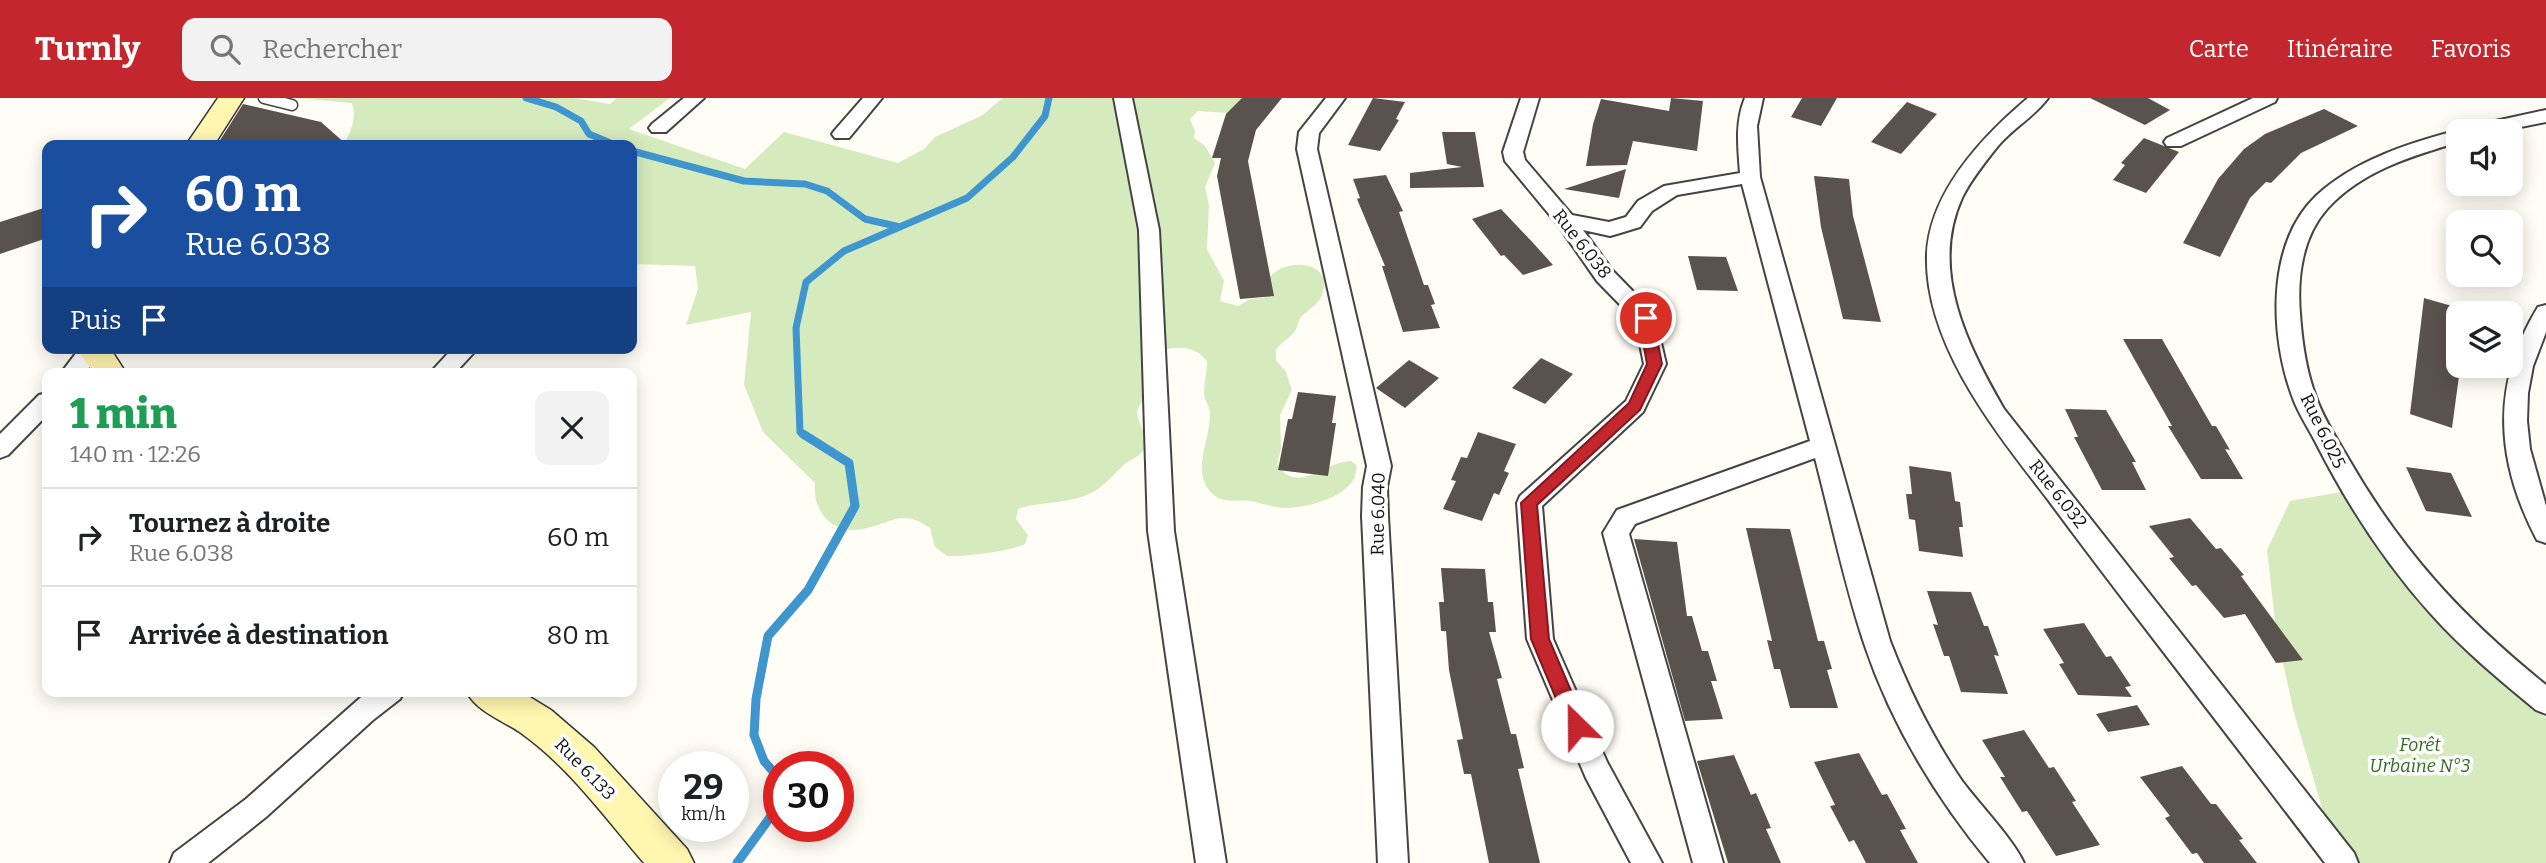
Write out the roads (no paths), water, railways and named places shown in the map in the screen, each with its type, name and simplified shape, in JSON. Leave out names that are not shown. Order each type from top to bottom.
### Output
[{"type":"street","points":[[203,140],[231,98]]},
{"type":"street","points":[[659,128],[695,98]]},
{"type":"street","points":[[842,134],[873,98]]},
{"type":"street","points":[[1123,98],[1149,230],[1161,531],[1211,863]]},
{"type":"street","name":"Rue 6.040","points":[[1336,98],[1309,132],[1307,149],[1379,466],[1375,487],[1375,516],[1393,863]]},
{"type":"street","points":[[1754,98],[1750,106],[1748,134],[1749,177],[1877,641],[1892,686],[1910,723],[1973,822],[2009,863]]},
{"type":"street","name":"Rue 6.032","points":[[2039,98],[1997,134],[1951,199],[1941,232],[1937,265],[1952,329],[1996,415],[2343,863]]},
{"type":"street","points":[[2174,142],[2267,98]]},
{"type":"street","name":"Rue 6.038","points":[[1522,100],[1513,152],[1515,161],[1565,220],[1605,276],[1646,318],[1655,364],[1635,406],[1529,503],[1540,639],[1595,769],[1647,863]]},
{"type":"street","points":[[2523,121],[2546,116]]},
{"type":"street","name":"Rue 6.025","points":[[2446,140],[2411,149],[2380,163],[2321,203],[2304,229],[2288,276],[2289,320],[2303,394],[2350,486],[2426,591],[2498,663],[2546,702]]},
{"type":"street","points":[[1565,220],[1610,229],[1633,222],[1644,206],[1671,190],[1749,177]]},
{"type":"street","points":[[2546,312],[2529,338],[2518,375],[2513,424],[2523,474],[2546,533]]},
{"type":"street","points":[[445,368],[461,354]]},
{"type":"street","points":[[0,449],[42,406]]},
{"type":"street","points":[[1708,863],[1616,533],[1626,517],[1825,446]]},
{"type":"street","points":[[185,863],[256,808],[382,697]]},
{"type":"street","name":"Rue 6.133","points":[[496,697],[537,722],[580,760],[672,863]]},
{"type":"lane","points":[[264,98],[292,105]]},
{"type":"waterway","points":[[526,98],[556,107],[581,121],[589,134],[603,140]]},
{"type":"waterway","points":[[900,227],[967,198],[1013,157],[1045,116],[1049,98]]},
{"type":"waterway","points":[[637,152],[744,181],[805,184],[827,191],[865,219],[900,227]]},
{"type":"waterway","points":[[803,434],[800,432],[796,328],[806,282],[844,251],[900,227]]},
{"type":"waterway","points":[[763,758],[754,735],[756,699],[768,636],[808,590],[855,506],[849,463],[803,434]]},
{"type":"waterway","points":[[737,863],[763,827]]},
{"type":"park label","name":"Forêt Urbaine N°3","points":[[2420,755]]}]
